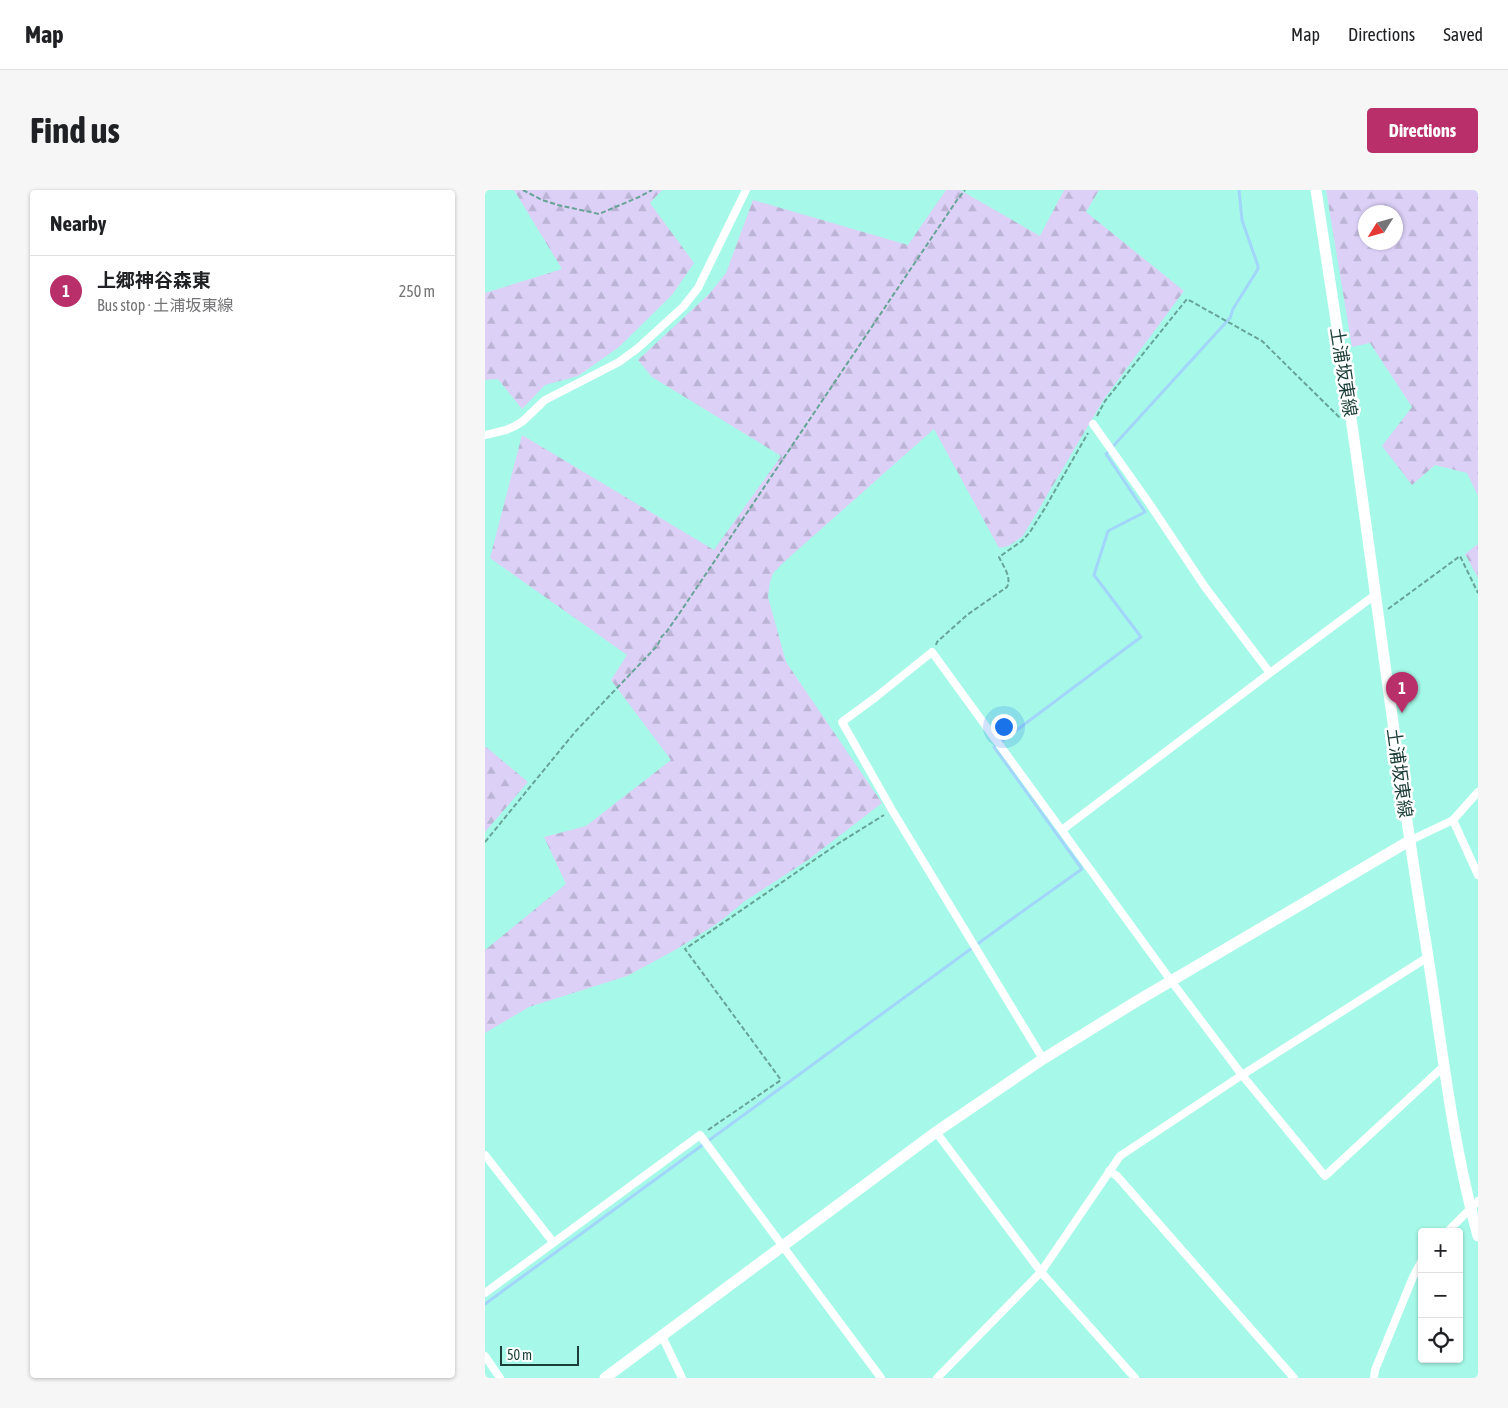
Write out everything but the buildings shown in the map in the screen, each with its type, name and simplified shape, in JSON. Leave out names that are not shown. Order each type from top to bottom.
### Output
[{"type":"main road","name":"土浦坂東線","points":[[1316,190],[1443,1068],[1456,1140],[1474,1204],[1478,1236]]},
{"type":"main road","points":[[605,1378],[936,1132],[1043,1059],[1409,841]]},
{"type":"street","points":[[485,435],[515,426],[545,400],[619,362],[683,306],[698,288],[747,190]]},
{"type":"street","points":[[1093,424],[1205,586],[1270,673]]},
{"type":"street","points":[[1062,830],[1375,595]]},
{"type":"street","points":[[1043,1059],[892,810],[842,722],[932,652],[1172,982],[1242,1075],[1325,1176],[1443,1068]]},
{"type":"street","points":[[1409,841],[1453,820],[1478,792]]},
{"type":"street","points":[[1453,820],[1478,874]]},
{"type":"street","points":[[937,1378],[1041,1272],[1120,1156],[1428,956]]},
{"type":"street","points":[[936,1132],[1041,1272],[1135,1378]]},
{"type":"street","points":[[485,1293],[700,1135],[881,1378]]},
{"type":"street","points":[[485,1155],[553,1242]]},
{"type":"street","points":[[1109,1171],[1117,1176],[1294,1378]]},
{"type":"street","points":[[1451,1228],[1474,1204]]},
{"type":"street","points":[[1374,1378],[1375,1370],[1418,1268]]},
{"type":"street","points":[[662,1336],[682,1378]]},
{"type":"street","points":[[485,1356],[500,1378]]},
{"type":"path","points":[[523,190],[542,200],[599,214],[639,198],[652,190]]},
{"type":"path","points":[[485,842],[575,732],[657,646],[965,190]]},
{"type":"path","points":[[932,652],[937,642],[967,615],[1007,587],[1009,579],[999,557],[1030,532],[1105,401],[1187,299],[1262,341],[1340,418]]},
{"type":"path","points":[[1378,616],[1460,556],[1478,593]]},
{"type":"path","points":[[700,1135],[781,1080],[685,949],[839,843],[892,810]]},
{"type":"green space","points":[[514,190],[662,190],[650,203],[694,263],[672,295],[619,347],[578,376],[545,385],[522,409],[498,379],[485,380],[485,293],[562,269]]},
{"type":"green space","points":[[946,190],[960,190],[1040,236],[1064,190],[1099,190],[1086,212],[1184,291],[1104,399],[1023,536],[1009,546],[999,548],[934,429],[773,573],[768,597],[786,662],[882,803],[808,860],[745,901],[718,923],[677,949],[627,976],[529,1007],[485,1033],[485,950],[566,884],[544,837],[586,826],[671,760],[611,680],[627,655],[490,558],[522,435],[714,550],[781,456],[652,377],[638,360],[709,294],[726,273],[753,200],[908,245]]},
{"type":"green space","points":[[1326,190],[1478,190],[1478,496],[1467,473],[1435,465],[1412,485],[1382,446],[1412,407],[1370,343],[1352,347]]},
{"type":"green space","points":[[1478,544],[1478,578],[1465,554]]},
{"type":"green space","points":[[485,746],[528,782],[485,832]]},
{"type":"waterway","points":[[485,1304],[1082,869],[994,747],[1141,637],[1094,575],[1108,531],[1145,512],[1106,454],[1230,318],[1233,309],[1258,269],[1242,220],[1239,190]]},
{"type":"place","name":"上郷神谷森東","points":[[1402,713]]}]
